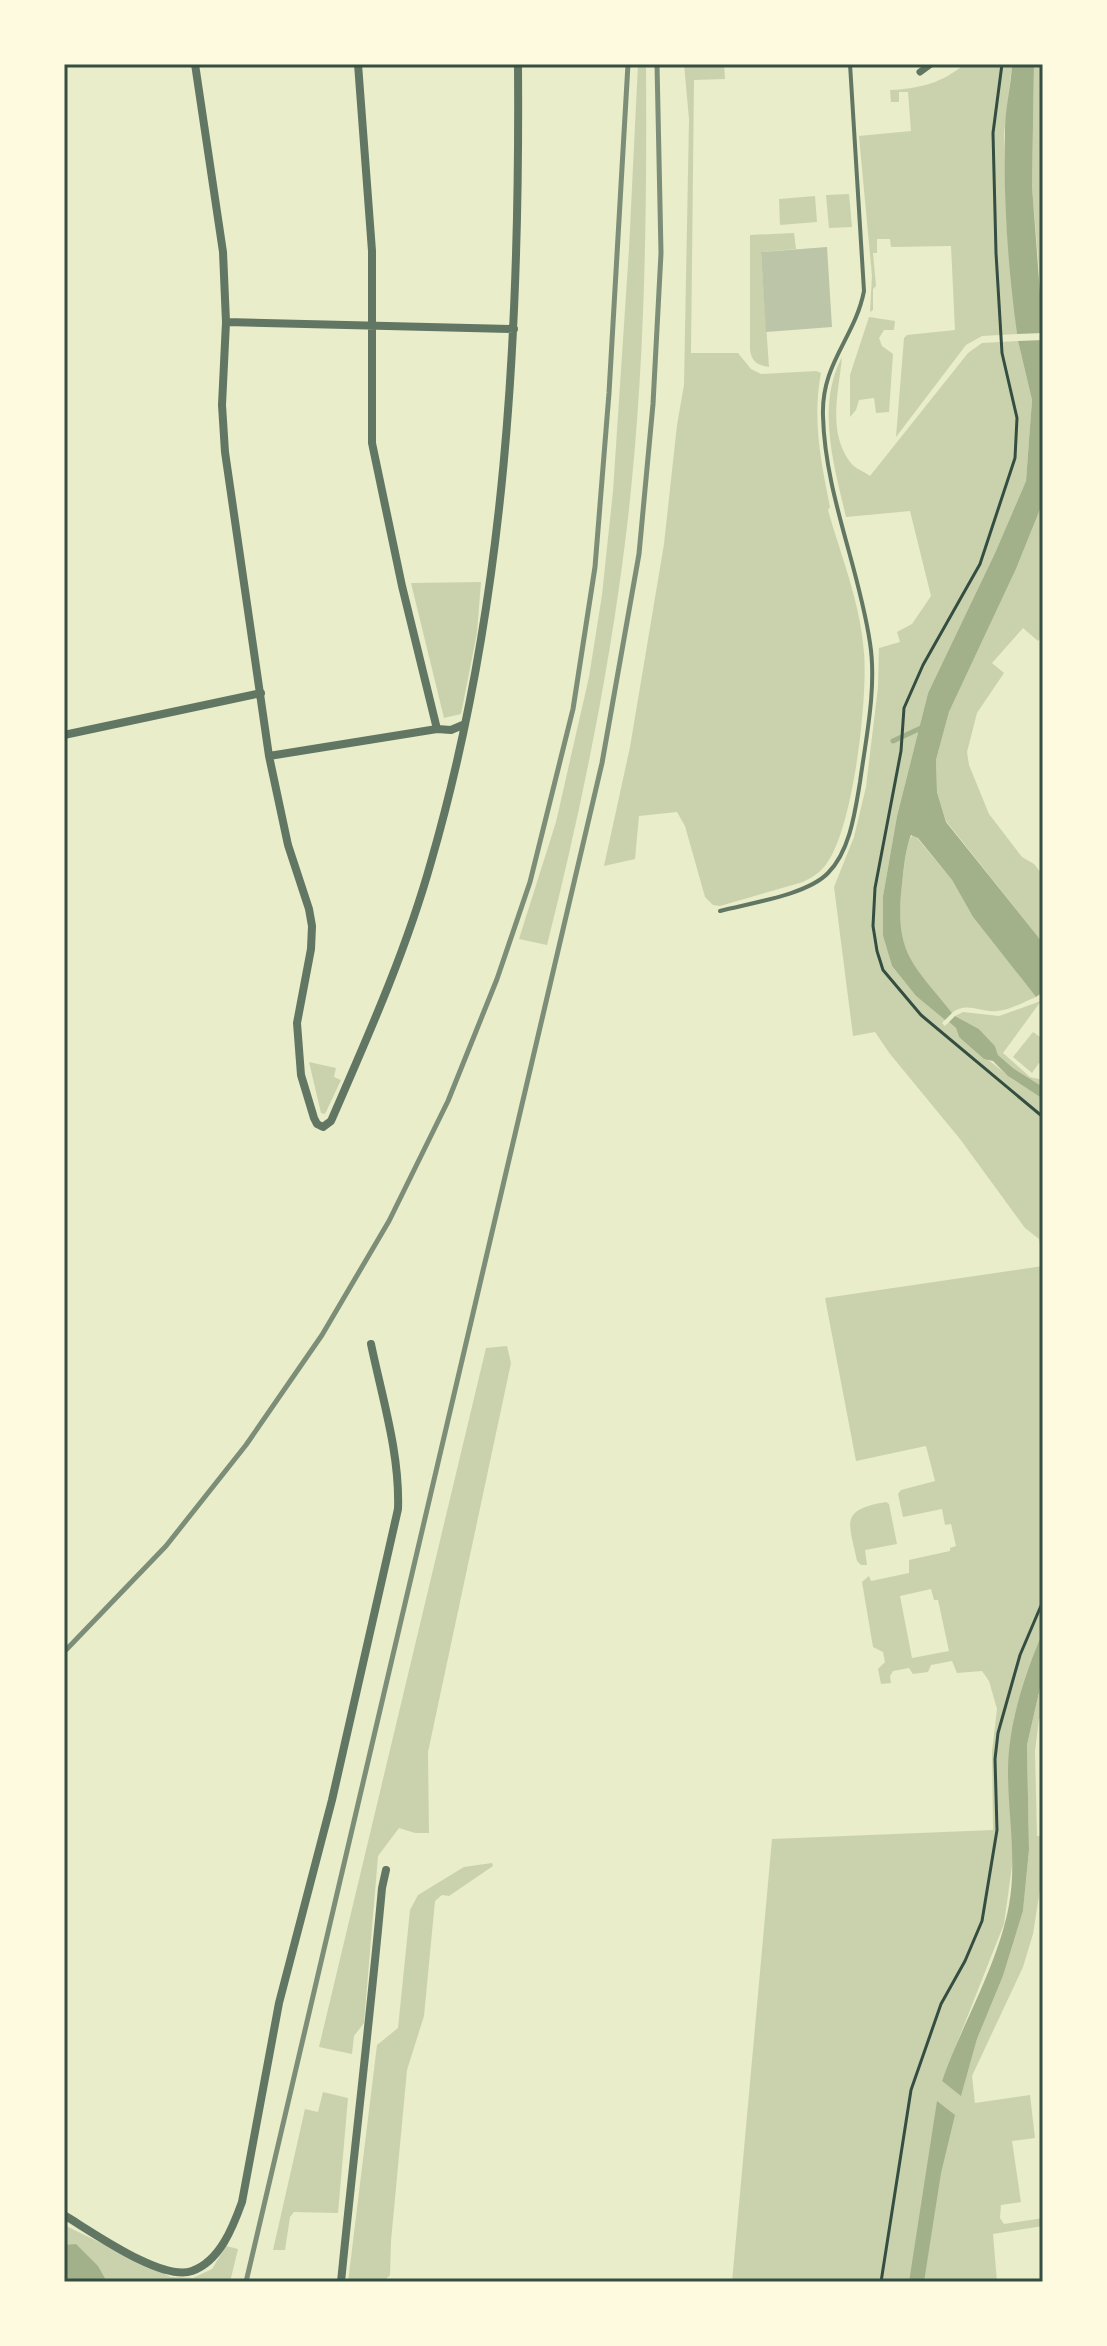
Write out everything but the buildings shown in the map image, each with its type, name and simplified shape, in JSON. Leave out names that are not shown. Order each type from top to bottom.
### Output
[{"type":"street","points":[[195,64],[223,252],[226,322],[222,405],[225,452],[269,756],[288,845],[312,926],[311,949],[297,1023],[301,1075],[317,1124],[323,1127],[331,1121],[380,1007],[416,910],[444,815],[482,642],[494,558],[514,329],[519,162],[518,64]]},
{"type":"street","points":[[358,64],[372,251],[372,443],[392,544],[437,729]]},
{"type":"street","points":[[920,72],[931,64]]},
{"type":"street","points":[[226,322],[514,329]]},
{"type":"street","points":[[64,735],[261,693]]},
{"type":"street","points":[[269,756],[437,729],[451,730],[465,724]]},
{"type":"street","points":[[64,2215],[150,2264],[173,2273],[191,2272],[206,2263],[221,2247],[238,2213],[279,2003],[335,1786],[398,1509],[399,1489],[393,1450],[371,1344]]},
{"type":"street","points":[[341,2282],[386,1870]]},
{"type":"lane","points":[[720,911],[796,891],[827,874],[835,865],[848,837],[858,797],[872,659],[868,626],[834,493],[824,438],[823,405],[835,356],[855,320],[864,291],[850,64]]},
{"type":"path","points":[[1002,64],[993,133],[996,253],[1002,353],[1017,418],[1015,458],[980,564],[923,665],[904,708],[902,743],[873,903],[873,926],[883,970],[921,1015],[1043,1117]]},
{"type":"path","points":[[881,2282],[911,2090],[941,2004],[965,1961],[982,1921],[997,1830],[995,1759],[998,1733],[1020,1655],[1043,1601]]},
{"type":"shaded area","points":[[638,64],[646,64],[644,300],[626,535],[602,690],[547,945],[519,939],[556,822],[589,677],[602,595],[613,491]]},
{"type":"shaded area","points":[[684,64],[724,64],[725,79],[694,80],[691,353],[738,353],[751,369],[761,374],[821,373],[817,407],[828,510],[855,599],[865,674],[861,730],[851,793],[836,846],[827,863],[803,882],[720,906],[713,905],[705,897],[685,826],[677,812],[639,816],[635,859],[604,866],[630,747],[664,544],[684,385],[689,119]]},
{"type":"shaded area","points":[[964,64],[1012,64],[1004,135],[1006,218],[1017,334],[982,336],[966,345],[896,437],[904,338],[907,335],[955,330],[951,246],[891,247],[890,239],[877,239],[877,253],[873,253],[876,286],[873,289],[873,310],[870,312],[872,276],[859,136],[911,131],[908,92],[899,92],[899,102],[891,102],[890,90],[930,84]]},
{"type":"shaded area","points":[[1012,64],[1034,64],[1032,186],[1043,333],[1017,334],[1014,309],[1007,233],[1005,156],[1005,122]]},
{"type":"shaded area","points":[[1034,64],[1043,64],[1043,317],[1032,186]]},
{"type":"shaded area","points":[[849,194],[852,227],[829,228],[826,195]]},
{"type":"shaded area","points":[[815,196],[817,222],[780,225],[779,199]]},
{"type":"shaded area","points":[[794,233],[796,249],[761,252],[769,367],[758,364],[750,350],[750,235]]},
{"type":"shaded area","points":[[869,317],[895,321],[894,330],[884,330],[879,338],[882,346],[893,354],[889,412],[876,413],[874,398],[859,400],[850,417],[850,375]]},
{"type":"shaded area","points":[[1043,340],[1043,502],[1016,569],[949,712],[936,760],[937,792],[946,822],[1043,943],[1043,992],[1036,997],[973,917],[952,880],[918,838],[911,835],[902,884],[901,926],[909,956],[916,968],[952,1013],[945,1020],[916,996],[892,966],[883,936],[883,896],[897,816],[928,693],[1026,481],[1032,400],[1018,341]]},
{"type":"shaded area","points":[[1018,341],[1032,400],[1026,481],[928,693],[897,816],[883,896],[883,936],[892,966],[916,996],[945,1020],[942,1023],[945,1026],[949,1022],[956,1028],[959,1037],[1043,1099],[1043,1261],[1039,1239],[1025,1228],[960,1139],[875,1032],[853,1036],[834,887],[854,837],[866,787],[878,687],[879,648],[900,642],[897,632],[912,624],[931,596],[910,511],[846,517],[830,436],[830,396],[834,376],[842,357],[836,411],[839,437],[850,462],[870,476],[968,353],[982,343]]},
{"type":"shaded area","points":[[1043,502],[1043,635],[1038,641],[1023,628],[992,663],[1004,673],[977,713],[967,752],[969,765],[989,814],[1022,857],[1034,864],[1043,875],[1043,943],[946,821],[937,792],[936,760],[949,712],[1016,569]]},
{"type":"shaded area","points":[[481,582],[477,633],[461,714],[444,718],[411,583]]},
{"type":"shaded area","points":[[914,834],[952,880],[973,917],[1036,997],[1002,1010],[963,1008],[952,1013],[922,977],[912,962],[901,933],[901,894],[907,849]]},
{"type":"shaded area","points":[[1041,1001],[1003,1053],[1030,1077],[1043,1080],[1043,1087],[998,1055],[995,1046],[979,1029],[955,1016],[963,1012],[999,1016]]},
{"type":"shaded area","points":[[955,1016],[979,1029],[995,1046],[998,1055],[1043,1087],[1043,1099],[1008,1076],[993,1061],[984,1059],[959,1037],[956,1028],[949,1022]]},
{"type":"shaded area","points":[[1033,1032],[1043,1039],[1043,1064],[1039,1063],[1032,1073],[1013,1057]]},
{"type":"shaded area","points":[[309,1062],[336,1068],[334,1077],[341,1080],[325,1114],[321,1113]]},
{"type":"shaded area","points":[[1043,1266],[1043,1629],[1023,1688],[1011,1742],[1008,1770],[1013,1859],[1004,1924],[942,2081],[961,2095],[977,2039],[1003,1976],[1023,1911],[1029,1850],[1027,1745],[1043,1675],[1043,1717],[1039,1719],[1035,1751],[1037,1836],[1043,1836],[1041,1883],[1033,1934],[1023,1967],[972,2076],[975,2103],[1030,2095],[1035,2138],[1012,2141],[1021,2202],[1001,2205],[1000,2218],[1004,2224],[1043,2218],[1043,2226],[993,2234],[997,2282],[732,2282],[772,1839],[993,1830],[992,1752],[997,1709],[989,1681],[982,1671],[957,1673],[952,1661],[931,1665],[928,1672],[913,1674],[909,1668],[893,1671],[891,1683],[881,1684],[878,1669],[885,1662],[883,1652],[873,1647],[862,1582],[869,1576],[871,1581],[909,1573],[909,1560],[950,1551],[956,1546],[951,1524],[945,1525],[942,1509],[903,1517],[898,1494],[901,1490],[935,1481],[926,1446],[856,1461],[825,1298]],"holes":[[[931,1589],[934,1600],[938,1600],[949,1651],[912,1658],[900,1596]]]},
{"type":"shaded area","points":[[507,1346],[511,1363],[428,1752],[429,1833],[399,1828],[378,1856],[364,2023],[354,2036],[352,2054],[319,2047],[486,1348]]},
{"type":"shaded area","points":[[886,1502],[897,1544],[865,1550],[867,1565],[861,1565],[857,1561],[851,1520],[861,1509]]},
{"type":"shaded area","points":[[1043,1631],[1043,1675],[1027,1745],[1029,1850],[1023,1911],[1003,1976],[977,2039],[961,2096],[942,2081],[997,1950],[1009,1905],[1012,1871],[1008,1772],[1011,1735],[1024,1682]]},
{"type":"shaded area","points":[[492,1863],[493,1866],[449,1896],[442,1895],[435,1901],[424,2016],[407,2070],[390,2275],[383,2282],[348,2282],[377,2045],[398,2028],[410,1910],[418,1895],[464,1867]]},
{"type":"shaded area","points":[[323,2092],[348,2098],[338,2213],[294,2212],[290,2217],[285,2250],[273,2250],[305,2109],[318,2112]]},
{"type":"shaded area","points":[[937,2101],[955,2115],[941,2173],[924,2282],[909,2282]]},
{"type":"shaded area","points":[[64,2225],[171,2277],[193,2278],[212,2269],[226,2246],[238,2249],[230,2282],[64,2282]]},
{"type":"shaded area","points":[[76,2244],[98,2266],[107,2282],[64,2282],[64,2245]]},
{"type":"waterway","points":[[893,741],[921,728]]},
{"type":"railway","points":[[64,1652],[166,1546],[246,1445],[322,1335],[389,1221],[448,1101],[497,979],[530,882],[573,709],[595,567],[609,393],[628,64]]},
{"type":"railway","points":[[246,2282],[602,763],[639,554],[653,404],[661,253],[657,64]]}]
